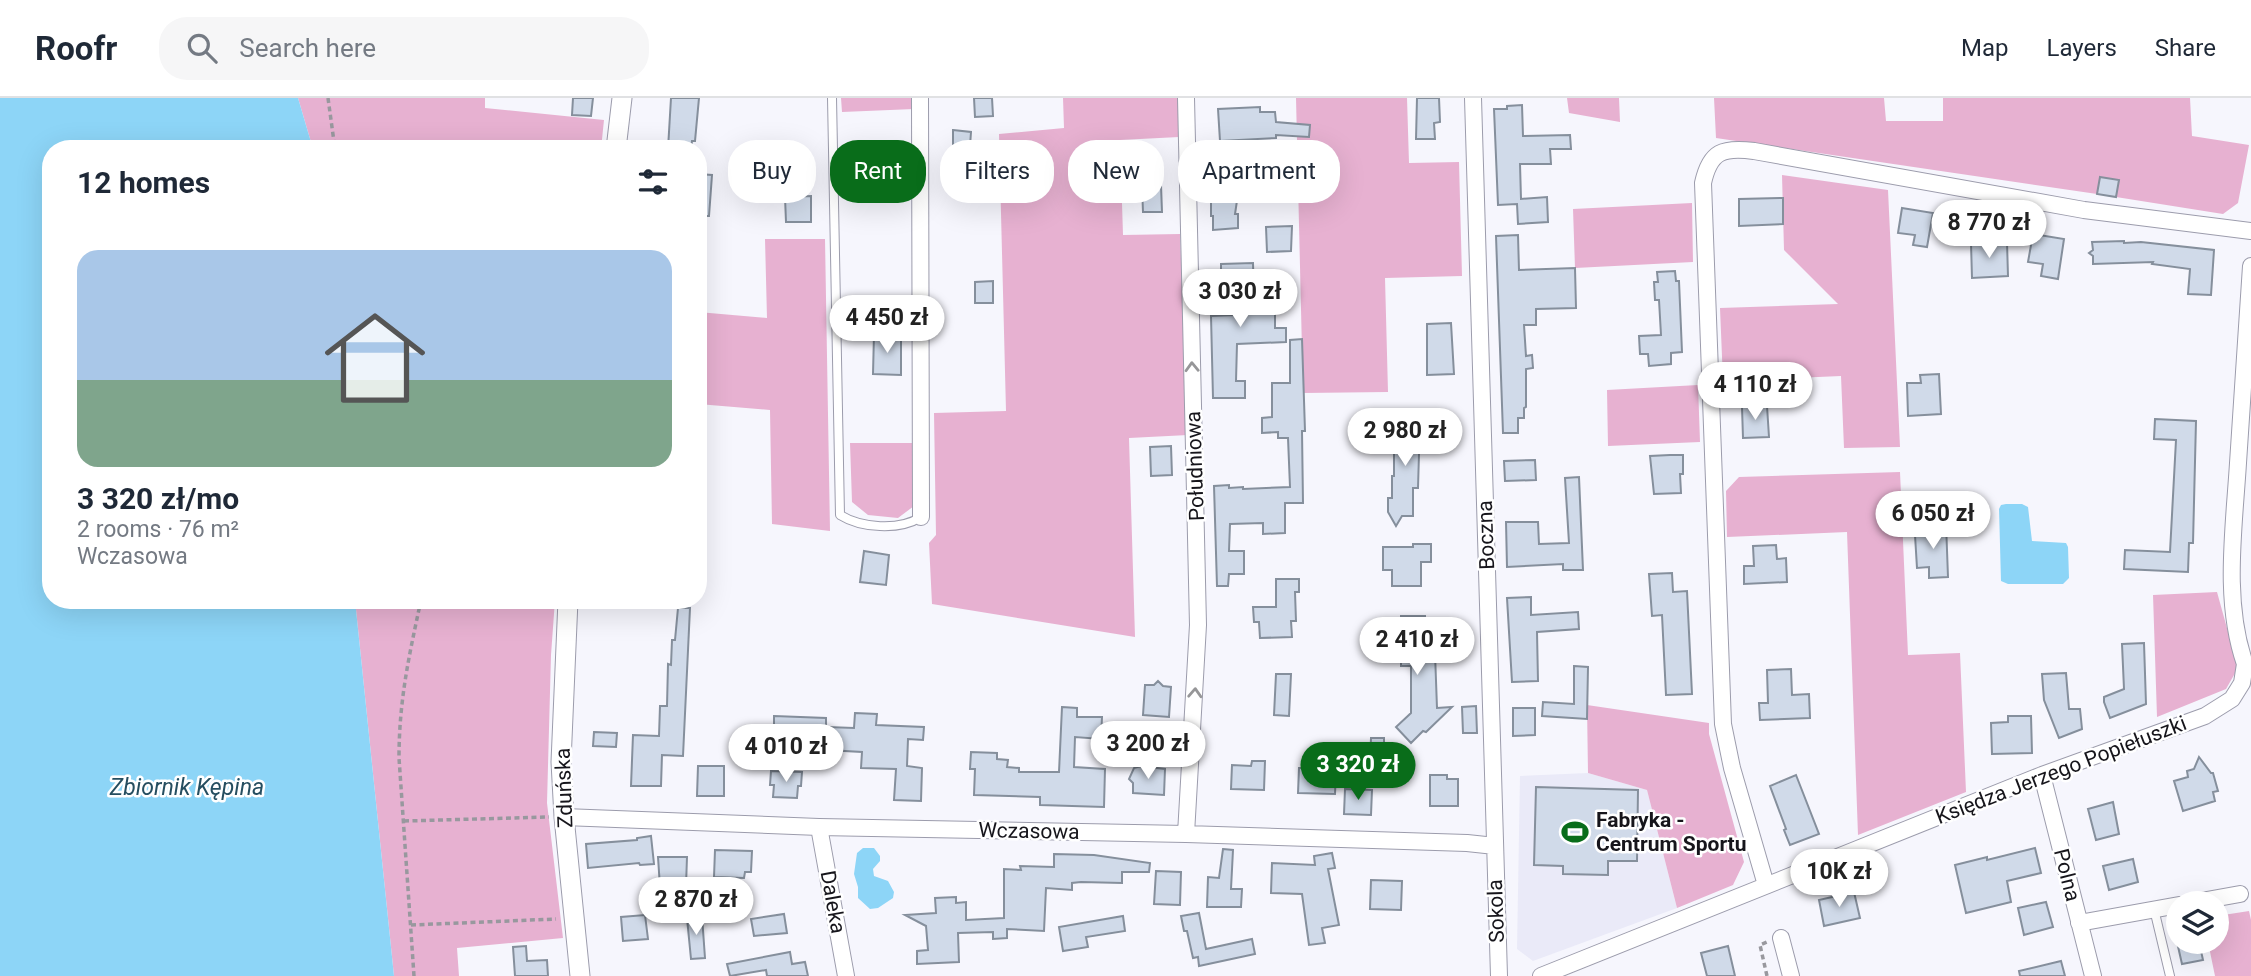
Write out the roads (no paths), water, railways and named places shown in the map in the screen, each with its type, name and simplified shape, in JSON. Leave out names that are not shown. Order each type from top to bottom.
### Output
[{"type":"street","points":[[617,140],[622,98]]},
{"type":"street","points":[[920,98],[921,517]]},
{"type":"street","name":"Południowa","points":[[1186,98],[1198,625],[1186,834]]},
{"type":"street","name":"Boczna","points":[[1473,98],[1494,846]]},
{"type":"street","points":[[1766,885],[1732,768],[1723,724],[1703,183],[1713,158],[1723,150],[1754,151],[2084,209],[2251,231]]},
{"type":"street","points":[[2248,665],[2238,643],[2233,612],[2233,544],[2251,266]]},
{"type":"street","name":"Zduńska","points":[[568,609],[561,762],[580,976]]},
{"type":"street","name":"Księdza Jerzego Popiełuszki","points":[[1541,976],[2042,775],[2205,716],[2232,699],[2242,683],[2248,665]]},
{"type":"street","name":"Polna","points":[[2042,775],[2093,976]]},
{"type":"street","name":"Wczasowa","points":[[564,817],[819,827],[1186,834],[1494,846]]},
{"type":"street","name":"Daleka","points":[[819,827],[846,976]]},
{"type":"street","name":"Sokola","points":[[1494,846],[1499,976]]},
{"type":"street","points":[[2229,896],[2240,894]]},
{"type":"street","points":[[2079,923],[2166,907]]},
{"type":"street","points":[[1781,938],[1791,976]]},
{"type":"lane","points":[[832,98],[840,515],[851,522],[886,527],[915,522],[921,517]]},
{"type":"lane","points":[[2154,909],[2169,976]]},
{"type":"water","name":"Zbiornik Kępina","points":[[0,98],[298,98],[310,140],[42,140],[42,609],[356,609],[394,976],[0,976]]},
{"type":"water","points":[[2006,504],[2022,504],[2028,507],[2032,541],[2066,543],[2069,578],[2063,584],[2008,584],[2001,581],[1999,509]]},
{"type":"water","points":[[863,848],[874,848],[880,856],[880,861],[873,869],[874,876],[888,881],[894,892],[893,898],[878,908],[870,909],[858,898],[854,874],[857,853]]},
{"type":"place","name":"Fabryka - Centrum Sportu","points":[[1575,832]]}]
